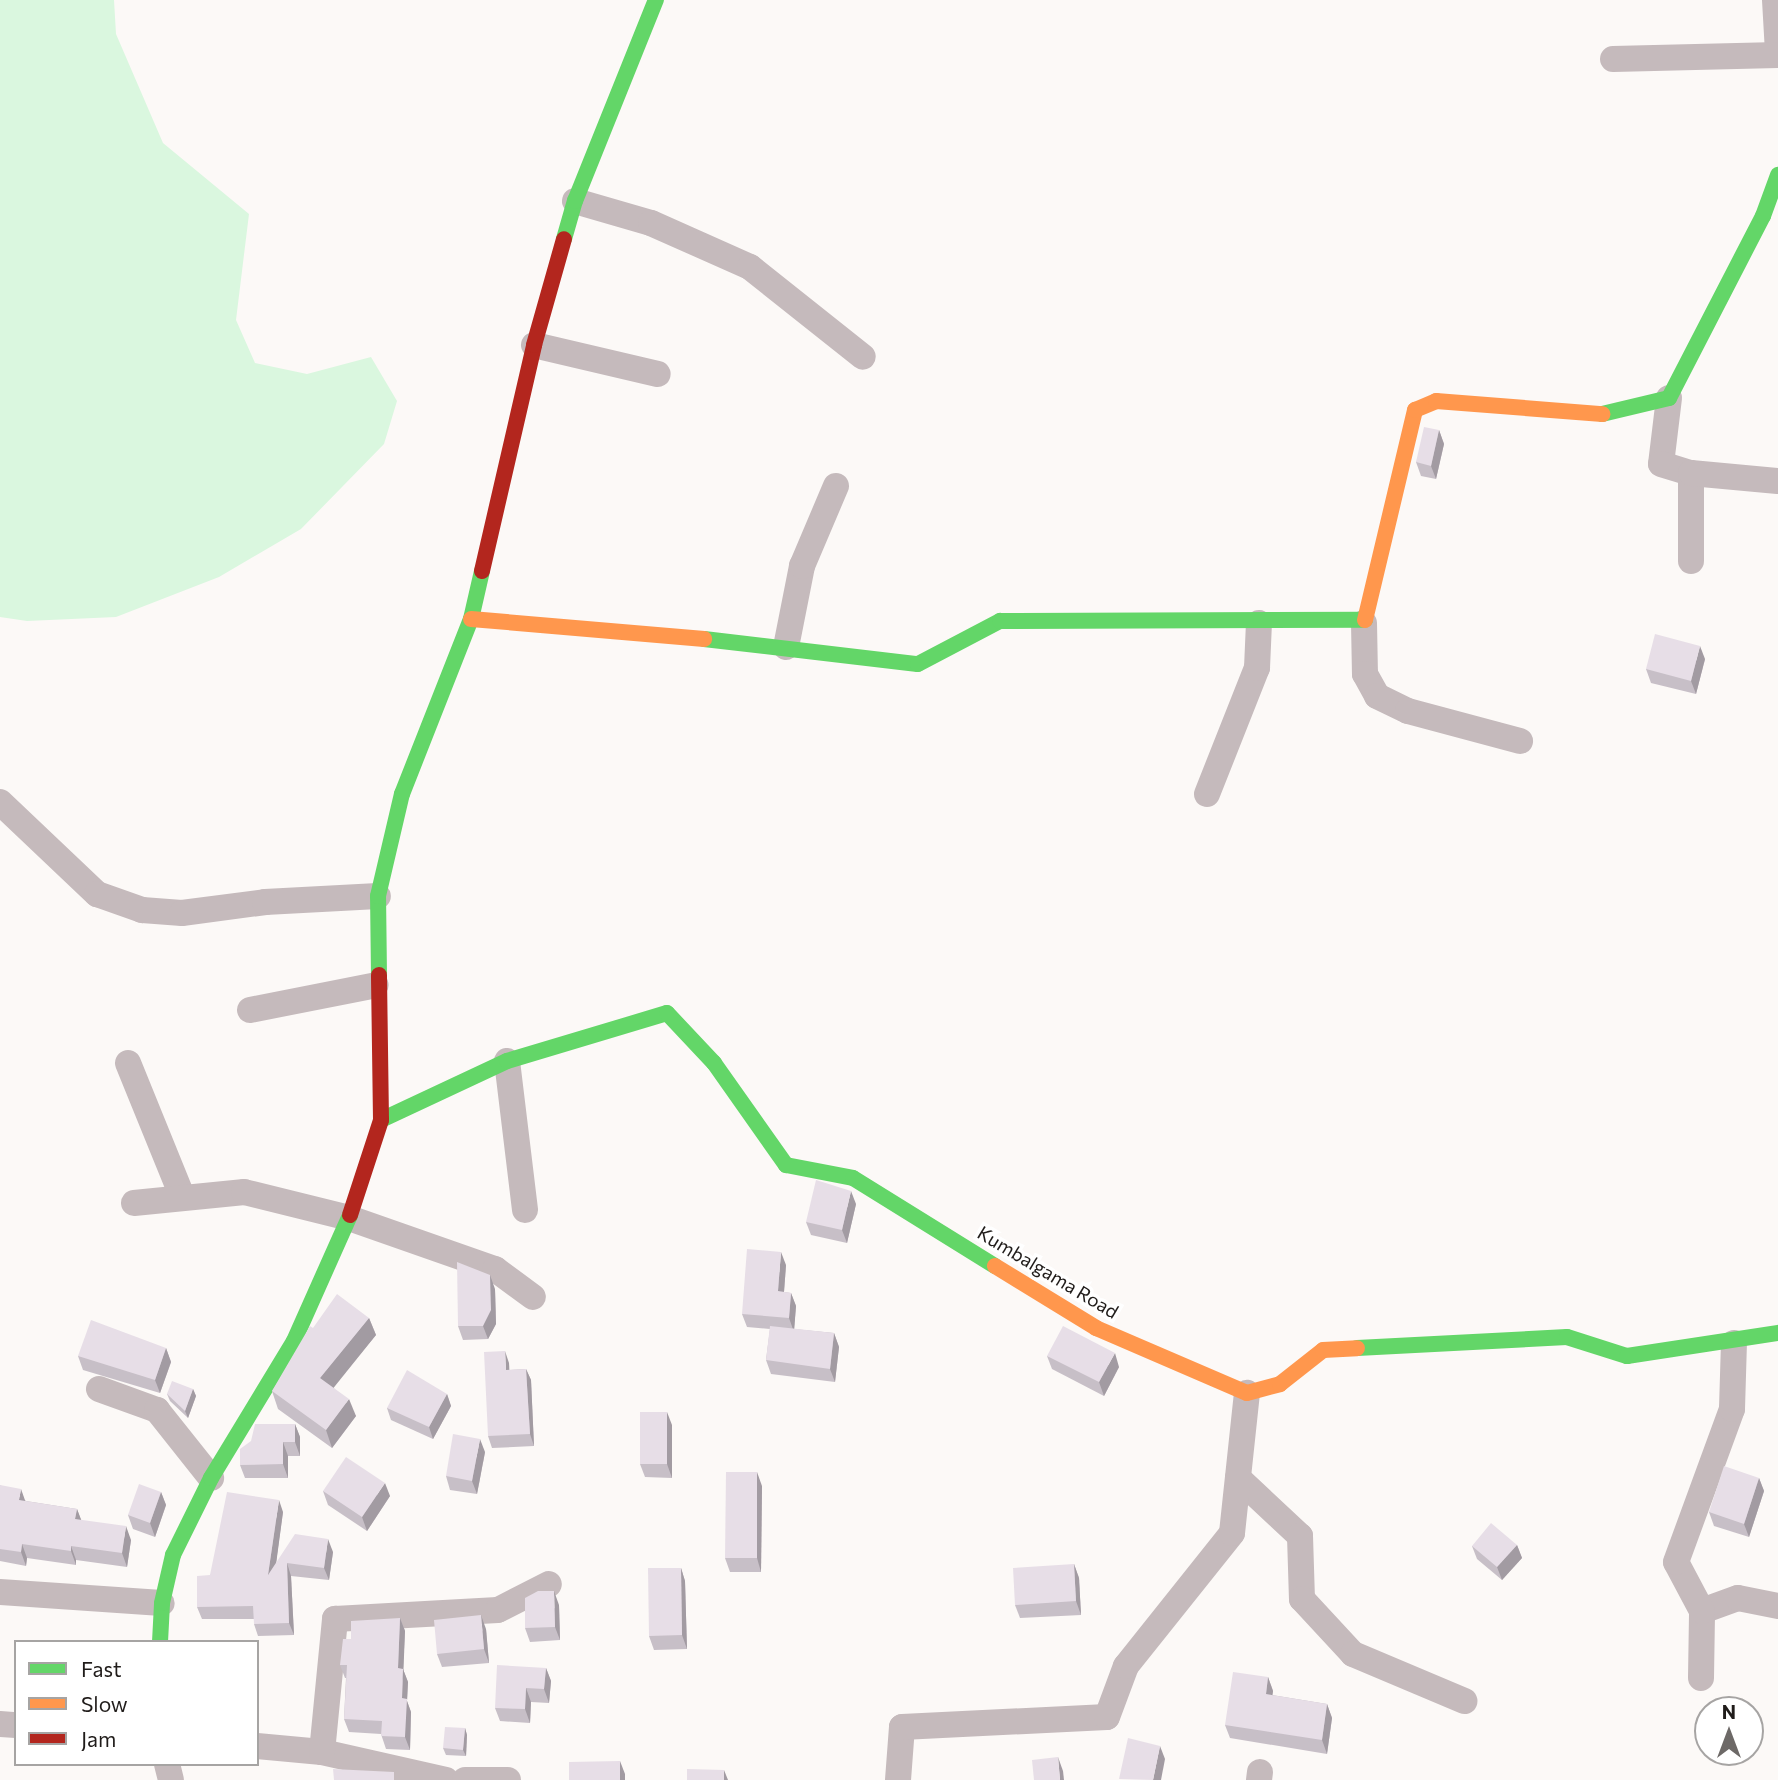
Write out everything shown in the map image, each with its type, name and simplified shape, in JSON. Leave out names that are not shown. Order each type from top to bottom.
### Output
[{"type":"street","points":[[160,1640],[162,1603],[173,1555],[211,1478],[294,1341],[349,1218],[381,1120],[376,985],[378,896],[402,794],[471,619],[534,345],[575,201],[656,0]]},
{"type":"street","points":[[1613,59],[1778,54],[1774,0]]},
{"type":"street","points":[[1778,175],[1763,216],[1669,398],[1661,464],[1691,473],[1778,481]]},
{"type":"street","points":[[575,201],[651,223],[750,268],[863,357]]},
{"type":"street","points":[[534,345],[658,374]]},
{"type":"street","points":[[1520,741],[1408,711],[1377,696],[1365,674],[1364,623],[1415,410],[1436,401],[1604,414],[1669,398]]},
{"type":"street","points":[[1691,473],[1691,561]]},
{"type":"street","points":[[786,648],[802,566],[836,486]]},
{"type":"street","points":[[471,619],[786,648],[918,664],[1000,621],[1364,623]]},
{"type":"street","points":[[1207,794],[1257,668],[1259,623]]},
{"type":"street","points":[[0,802],[97,894],[142,910],[182,913],[265,902],[378,896]]},
{"type":"street","points":[[250,1010],[376,985]]},
{"type":"street","name":"Kumbalgama Road","points":[[381,1120],[507,1061],[667,1013],[715,1063],[786,1165],[853,1178],[1096,1328],[1247,1393]]},
{"type":"street","points":[[507,1061],[525,1210]]},
{"type":"street","points":[[128,1063],[182,1196]]},
{"type":"street","points":[[134,1203],[182,1196],[244,1192],[349,1218],[495,1269],[533,1297]]},
{"type":"street","points":[[898,1780],[902,1727],[1107,1717],[1126,1666],[1232,1533],[1247,1393],[1280,1384],[1323,1350],[1567,1337],[1627,1356],[1734,1343],[1778,1333]]},
{"type":"street","points":[[1701,1678],[1702,1611],[1676,1562],[1732,1409],[1734,1343]]},
{"type":"street","points":[[99,1389],[158,1410],[211,1478]]},
{"type":"street","points":[[1238,1478],[1300,1536],[1302,1599],[1353,1654],[1464,1701]]},
{"type":"street","points":[[322,1752],[335,1619],[498,1610],[549,1584]]},
{"type":"street","points":[[0,1591],[162,1603]]},
{"type":"street","points":[[1702,1611],[1738,1598],[1778,1606]]},
{"type":"street","points":[[259,1746],[322,1752],[446,1780]]},
{"type":"street","points":[[465,1780],[508,1780]]},
{"type":"green space","points":[[0,0],[114,0],[116,34],[163,143],[249,214],[236,320],[255,363],[307,374],[371,357],[397,401],[384,444],[301,529],[219,577],[116,617],[27,621],[0,617]]},
{"type":"building","points":[[1424,427],[1439,430],[1431,466],[1416,462]]},
{"type":"building","points":[[1655,634],[1700,646],[1691,681],[1646,669]]},
{"type":"building","points":[[816,1180],[851,1191],[842,1230],[806,1222]]},
{"type":"building","points":[[747,1249],[781,1252],[778,1291],[791,1293],[789,1318],[742,1314]]},
{"type":"building","points":[[457,1262],[490,1275],[491,1310],[483,1326],[458,1326]]},
{"type":"building","points":[[337,1294],[369,1318],[320,1378],[349,1399],[326,1430],[272,1391],[310,1326],[313,1328]]},
{"type":"building","points":[[91,1320],[166,1348],[155,1380],[78,1356]]},
{"type":"building","points":[[770,1326],[834,1333],[830,1369],[766,1360]]},
{"type":"building","points":[[1063,1326],[1115,1353],[1099,1382],[1047,1356]]},
{"type":"building","points":[[505,1351],[506,1370],[526,1369],[530,1434],[488,1436],[484,1352]]},
{"type":"building","points":[[407,1370],[447,1394],[429,1427],[387,1408]]},
{"type":"building","points":[[172,1381],[193,1389],[185,1411],[167,1394]]},
{"type":"building","points":[[640,1412],[667,1412],[667,1464],[640,1464]]},
{"type":"building","points":[[255,1424],[295,1424],[295,1442],[283,1442],[283,1464],[240,1465],[240,1449],[251,1441]]},
{"type":"building","points":[[453,1434],[480,1439],[472,1481],[446,1476]]},
{"type":"building","points":[[346,1457],[385,1483],[362,1517],[323,1491]]},
{"type":"building","points":[[1724,1466],[1759,1478],[1744,1524],[1709,1512]]},
{"type":"building","points":[[726,1472],[757,1472],[757,1558],[725,1558]]},
{"type":"building","points":[[139,1484],[161,1492],[150,1523],[128,1515]]},
{"type":"building","points":[[0,1485],[21,1489],[19,1500],[77,1509],[75,1519],[126,1526],[122,1553],[71,1546],[71,1551],[22,1544],[21,1552],[0,1549]]},
{"type":"building","points":[[227,1492],[279,1500],[268,1575],[295,1534],[328,1539],[324,1568],[287,1563],[289,1623],[254,1624],[253,1606],[197,1607],[197,1576],[210,1575]]},
{"type":"building","points":[[1491,1523],[1517,1545],[1497,1567],[1472,1546]]},
{"type":"building","points":[[1074,1564],[1076,1601],[1015,1605],[1013,1568]]},
{"type":"building","points":[[648,1568],[681,1568],[682,1635],[649,1636]]},
{"type":"building","points":[[538,1591],[554,1591],[555,1627],[525,1628],[525,1598]]},
{"type":"building","points":[[481,1615],[484,1649],[437,1654],[434,1620]]},
{"type":"building","points":[[400,1618],[398,1668],[403,1669],[402,1698],[407,1699],[405,1737],[381,1736],[382,1721],[344,1719],[347,1665],[340,1665],[343,1639],[351,1639],[351,1621]]},
{"type":"building","points":[[497,1665],[546,1668],[544,1689],[526,1688],[525,1709],[495,1708]]},
{"type":"building","points":[[1233,1672],[1268,1677],[1266,1694],[1327,1704],[1322,1740],[1225,1725]]},
{"type":"building","points":[[445,1727],[465,1728],[463,1750],[443,1748]]},
{"type":"building","points":[[1128,1738],[1160,1746],[1153,1780],[1119,1779]]},
{"type":"building","points":[[1058,1757],[1060,1780],[1034,1780],[1032,1760]]},
{"type":"building","points":[[620,1761],[620,1780],[569,1780],[569,1762]]},
{"type":"building","points":[[333,1769],[394,1772],[394,1780],[334,1780]]},
{"type":"building","points":[[687,1769],[724,1770],[724,1780],[687,1780]]},
{"type":"traffic: fast","points":[[564,239],[575,201],[656,0]]},
{"type":"traffic: fast","points":[[1602,414],[1669,398],[1763,216],[1778,175]]},
{"type":"traffic: fast","points":[[379,975],[378,896],[402,794],[471,619],[482,571]]},
{"type":"traffic: fast","points":[[704,639],[918,664],[1000,621],[1365,620]]},
{"type":"traffic: fast","points":[[381,1120],[507,1061],[667,1013],[714,1063],[786,1165],[853,1178],[995,1266]]},
{"type":"traffic: fast","points":[[160,1640],[162,1603],[173,1555],[211,1478],[294,1341],[350,1215]]},
{"type":"traffic: fast","points":[[1357,1348],[1567,1337],[1627,1356],[1778,1333]]},
{"type":"traffic: slow","points":[[1365,620],[1415,410],[1436,401],[1602,414]]},
{"type":"traffic: slow","points":[[471,619],[704,639]]},
{"type":"traffic: slow","points":[[995,1266],[1096,1328],[1247,1393],[1280,1384],[1323,1350],[1357,1348]]},
{"type":"traffic: jam","points":[[482,571],[534,345],[564,239]]},
{"type":"traffic: jam","points":[[350,1215],[381,1120],[379,975]]}]
